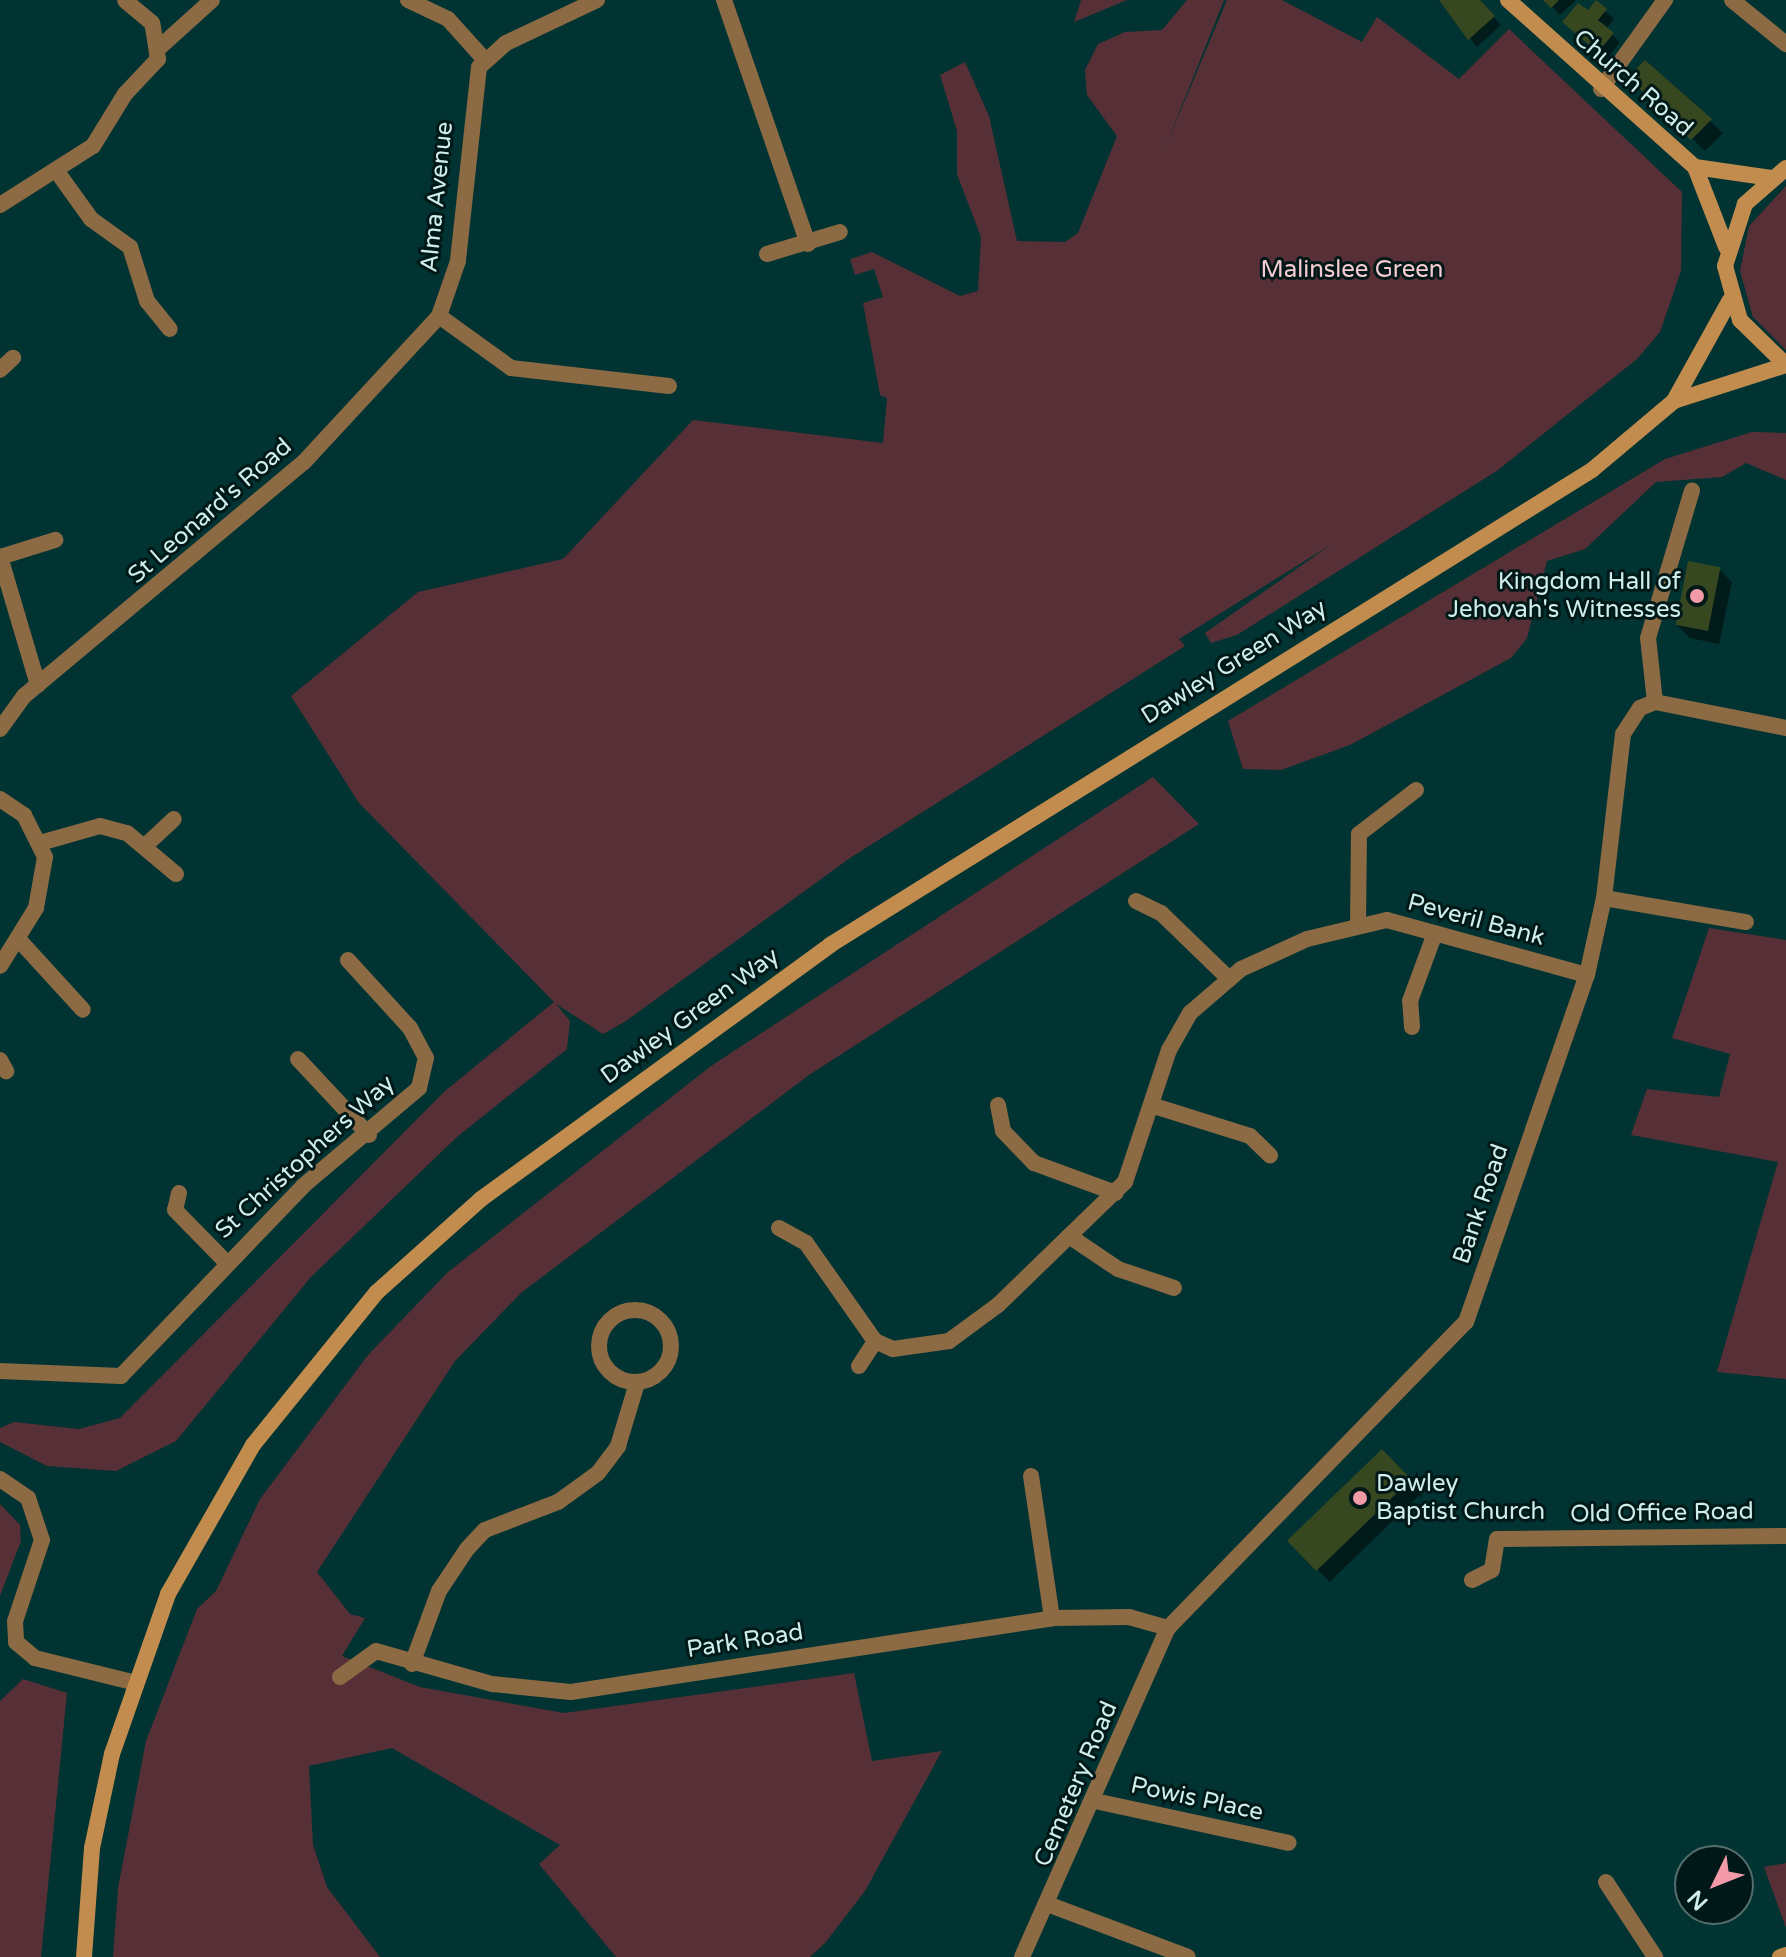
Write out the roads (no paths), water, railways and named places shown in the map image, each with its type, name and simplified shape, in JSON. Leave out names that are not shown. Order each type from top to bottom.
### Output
[{"type":"main road","name":"Church Road","points":[[1508,0],[1601,89],[1695,167],[1726,247]]},
{"type":"main road","name":"Church Road","points":[[1695,167],[1771,178]]},
{"type":"main road","points":[[1786,168],[1745,204],[1726,247],[1730,300],[1751,335],[1786,365]]},
{"type":"main road","name":"Dawley Green Way","points":[[84,1957],[92,1848],[132,1682],[168,1594],[253,1445],[377,1292],[481,1199],[830,945],[1592,470],[1674,401],[1730,300]]},
{"type":"main road","name":"Dawley Green Way","points":[[1674,401],[1786,365]]},
{"type":"main road","points":[[1780,1957],[1786,1955]]},
{"type":"street","points":[[125,0],[148,16],[160,47]]},
{"type":"street","points":[[0,205],[58,173],[93,146],[160,47],[212,0]]},
{"type":"street","points":[[408,0],[448,19],[484,59],[597,0]]},
{"type":"street","points":[[724,0],[808,244]]},
{"type":"street","points":[[1601,89],[1665,0]]},
{"type":"street","points":[[1732,0],[1786,44]]},
{"type":"street","name":"Alma Avenue","points":[[439,316],[458,261],[473,85],[484,59]]},
{"type":"street","points":[[58,173],[91,219],[130,247],[147,301],[170,329]]},
{"type":"street","points":[[767,254],[840,232]]},
{"type":"street","points":[[439,316],[511,368],[669,386]]},
{"type":"street","name":"St Leonard's Road","points":[[0,729],[38,685],[283,482],[399,367],[439,316]]},
{"type":"street","points":[[0,370],[13,358]]},
{"type":"street","points":[[1692,490],[1648,638],[1655,702],[1786,728]]},
{"type":"street","points":[[38,685],[0,557],[55,540]]},
{"type":"street","name":"Bank Road","points":[[1168,1628],[1466,1322],[1587,975],[1604,898],[1623,734],[1640,708],[1655,702]]},
{"type":"street","points":[[1358,926],[1359,834],[1416,790]]},
{"type":"street","points":[[0,799],[24,815],[40,843],[44,882],[20,941],[0,966]]},
{"type":"street","points":[[146,845],[174,819]]},
{"type":"street","points":[[40,843],[100,826],[146,845],[176,874]]},
{"type":"street","points":[[1604,898],[1746,922]]},
{"type":"street","points":[[1136,901],[1161,913],[1229,979]]},
{"type":"street","name":"Peveril Bank","points":[[875,1341],[893,1349],[949,1341],[1116,1193],[1190,1013],[1229,979],[1307,939],[1387,920],[1587,975]]},
{"type":"street","points":[[1412,1027],[1410,1001],[1435,933]]},
{"type":"street","points":[[20,941],[83,1010]]},
{"type":"street","name":"St Christophers Way","points":[[0,1371],[121,1376],[225,1261],[303,1186],[369,1135],[419,1088],[426,1058],[410,1028],[348,960]]},
{"type":"street","points":[[298,1059],[369,1135]]},
{"type":"street","points":[[998,1105],[1003,1131],[1034,1163],[1116,1193]]},
{"type":"street","points":[[1151,1105],[1250,1136],[1270,1155]]},
{"type":"street","points":[[179,1193],[175,1210],[225,1261]]},
{"type":"street","points":[[779,1228],[806,1243],[875,1341],[859,1366]]},
{"type":"street","points":[[1069,1236],[1118,1269],[1174,1288]]},
{"type":"street","points":[[412,1664],[439,1591],[467,1549],[485,1530],[558,1502],[598,1473],[618,1446],[637,1383],[665,1367],[671,1345],[655,1316],[632,1310],[609,1320],[599,1355],[613,1375],[637,1383]]},
{"type":"street","points":[[1031,1476],[1052,1618]]},
{"type":"street","points":[[0,1479],[28,1498],[42,1540],[15,1621],[16,1642],[35,1658],[132,1682]]},
{"type":"street","name":"Old Office Road","points":[[1472,1580],[1492,1570],[1497,1539],[1786,1536]]},
{"type":"street","name":"Park Road","points":[[340,1677],[371,1651],[492,1684],[571,1692],[1052,1618],[1129,1617],[1168,1628]]},
{"type":"street","name":"Cemetery Road","points":[[1022,1957],[1050,1905],[1168,1628]]},
{"type":"street","name":"Powis Place","points":[[1095,1801],[1289,1843]]},
{"type":"street","points":[[1606,1882],[1655,1957]]},
{"type":"street","points":[[1050,1905],[1152,1951],[1188,1957]]},
{"type":"place","name":"Kingdom Hall of Jehovah's Witnesses","points":[[1697,596]]},
{"type":"place","name":"Dawley Baptist Church","points":[[1360,1498]]},
{"type":"park label","name":"Malinslee Green","points":[[1352,270]]}]
